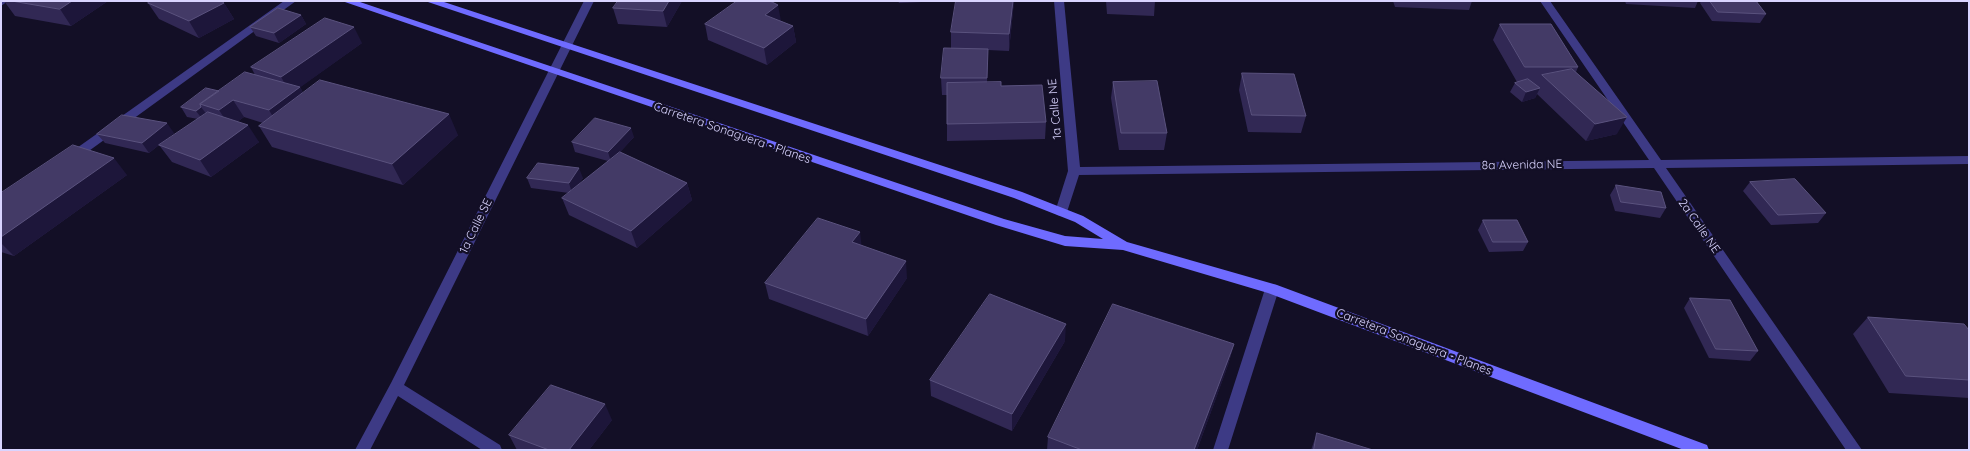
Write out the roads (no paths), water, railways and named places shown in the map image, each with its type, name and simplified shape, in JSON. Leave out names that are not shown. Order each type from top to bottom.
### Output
[{"type":"main road","name":"Carretera Sonaguera - Planes","points":[[346,1],[1000,222],[1065,241],[1123,246],[1272,289],[1702,450]]},
{"type":"main road","name":"Carretera Sonaguera - Planes","points":[[430,1],[1009,192],[1079,219],[1123,246]]},
{"type":"street","points":[[66,162],[291,1]]},
{"type":"street","name":"1a Calle SE","points":[[362,450],[396,388],[589,1]]},
{"type":"street","name":"1a Calle NE","points":[[1059,1],[1074,171],[1061,212]]},
{"type":"street","name":"2a Calle NE","points":[[1545,1],[1654,163],[1855,450]]},
{"type":"street","name":"8a Avenida NE","points":[[1074,171],[1969,160]]},
{"type":"street","points":[[1220,450],[1272,289]]},
{"type":"street","points":[[396,388],[496,450]]}]
